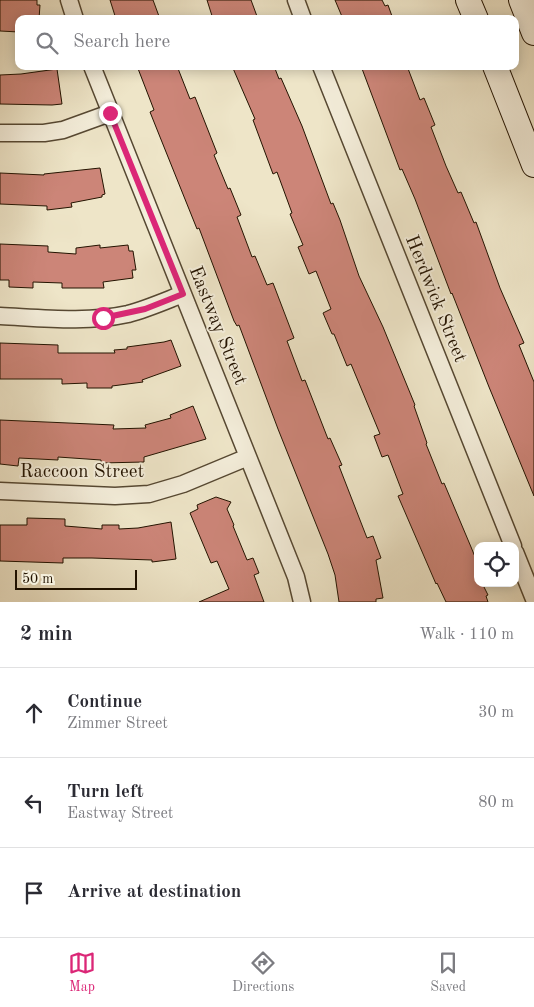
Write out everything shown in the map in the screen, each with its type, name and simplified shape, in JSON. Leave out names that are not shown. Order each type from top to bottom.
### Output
[{"type":"main road","points":[[468,0],[474,15]]},
{"type":"main road","points":[[521,0],[534,33]]},
{"type":"main road","points":[[496,70],[534,165]]},
{"type":"street","points":[[69,0],[74,15]]},
{"type":"street","points":[[296,0],[302,15]]},
{"type":"street","name":"Eastway Street","points":[[94,70],[296,577],[302,602]]},
{"type":"street","name":"Herdwick Street","points":[[323,70],[511,542]]},
{"type":"street","points":[[0,133],[44,133],[63,130],[110,113]]},
{"type":"street","points":[[0,316],[76,319],[103,318],[145,309],[183,294]]},
{"type":"street","name":"Raccoon Street","points":[[0,491],[115,496],[149,494],[183,484],[248,457]]},
{"type":"street","points":[[519,562],[534,599]]},
{"type":"building","points":[[0,0],[37,0],[37,5],[40,5],[39,15],[15,15],[15,32],[0,31]]},
{"type":"building","points":[[110,0],[153,0],[159,15],[115,15]]},
{"type":"building","points":[[207,0],[251,0],[257,15],[212,15]]},
{"type":"building","points":[[335,0],[382,0],[385,6],[388,5],[392,15],[341,15]]},
{"type":"building","points":[[57,70],[62,104],[0,104],[0,75]]},
{"type":"building","points":[[139,70],[179,70],[190,99],[195,97],[217,153],[214,155],[241,215],[237,217],[252,257],[255,256],[267,285],[273,283],[294,338],[287,341],[302,381],[305,380],[328,439],[330,438],[342,465],[339,466],[367,538],[373,536],[381,558],[376,560],[383,598],[376,599],[376,602],[339,602],[335,575],[328,554],[239,325],[237,326],[234,321],[199,228],[197,229],[150,112],[154,110]]},
{"type":"building","points":[[234,70],[276,70],[279,79],[281,78],[302,126],[331,204],[333,203],[340,220],[359,276],[383,327],[415,405],[426,444],[442,484],[444,483],[474,554],[474,587],[484,587],[488,595],[486,596],[488,602],[446,602],[436,584],[398,496],[403,494],[388,455],[382,457],[374,436],[380,434],[351,364],[347,366],[323,313],[331,309],[316,271],[309,274],[298,247],[303,245],[290,214],[292,213],[277,172],[273,174],[253,120],[255,119]]},
{"type":"building","points":[[362,70],[409,70],[420,100],[424,98],[435,125],[431,127],[446,166],[458,193],[461,192],[474,223],[476,222],[500,288],[524,343],[519,345],[534,382],[534,496],[451,294],[415,199],[402,169],[400,170]]},
{"type":"building","points":[[100,168],[105,194],[102,197],[71,203],[72,207],[47,210],[47,206],[0,204],[0,173],[44,175]]},
{"type":"building","points":[[0,244],[48,246],[48,252],[76,254],[76,248],[100,245],[100,248],[128,245],[129,251],[133,251],[136,270],[132,270],[133,278],[103,282],[104,288],[62,288],[62,283],[33,282],[33,288],[9,287],[9,280],[0,280]]},
{"type":"building","points":[[171,340],[181,366],[142,380],[143,382],[112,386],[112,388],[87,388],[87,383],[62,384],[62,379],[0,379],[0,343],[58,345],[58,353],[115,353],[114,350]]},
{"type":"building","points":[[193,406],[206,439],[144,457],[144,462],[101,463],[101,460],[58,457],[58,460],[19,458],[18,466],[0,464],[0,420],[114,425],[113,429],[146,428],[145,425],[171,418],[170,415]]},
{"type":"building","points":[[216,497],[231,502],[227,509],[247,560],[253,558],[259,573],[254,575],[264,602],[199,602],[229,589],[217,561],[211,563],[190,513],[198,509],[197,505]]},
{"type":"building","points":[[27,518],[65,519],[65,526],[102,529],[102,525],[119,525],[119,529],[138,528],[171,522],[176,559],[152,562],[152,560],[92,558],[63,558],[63,563],[0,561],[0,525],[27,525]]},
{"type":"route","points":[[103,318],[145,309],[183,294],[110,113]]}]
